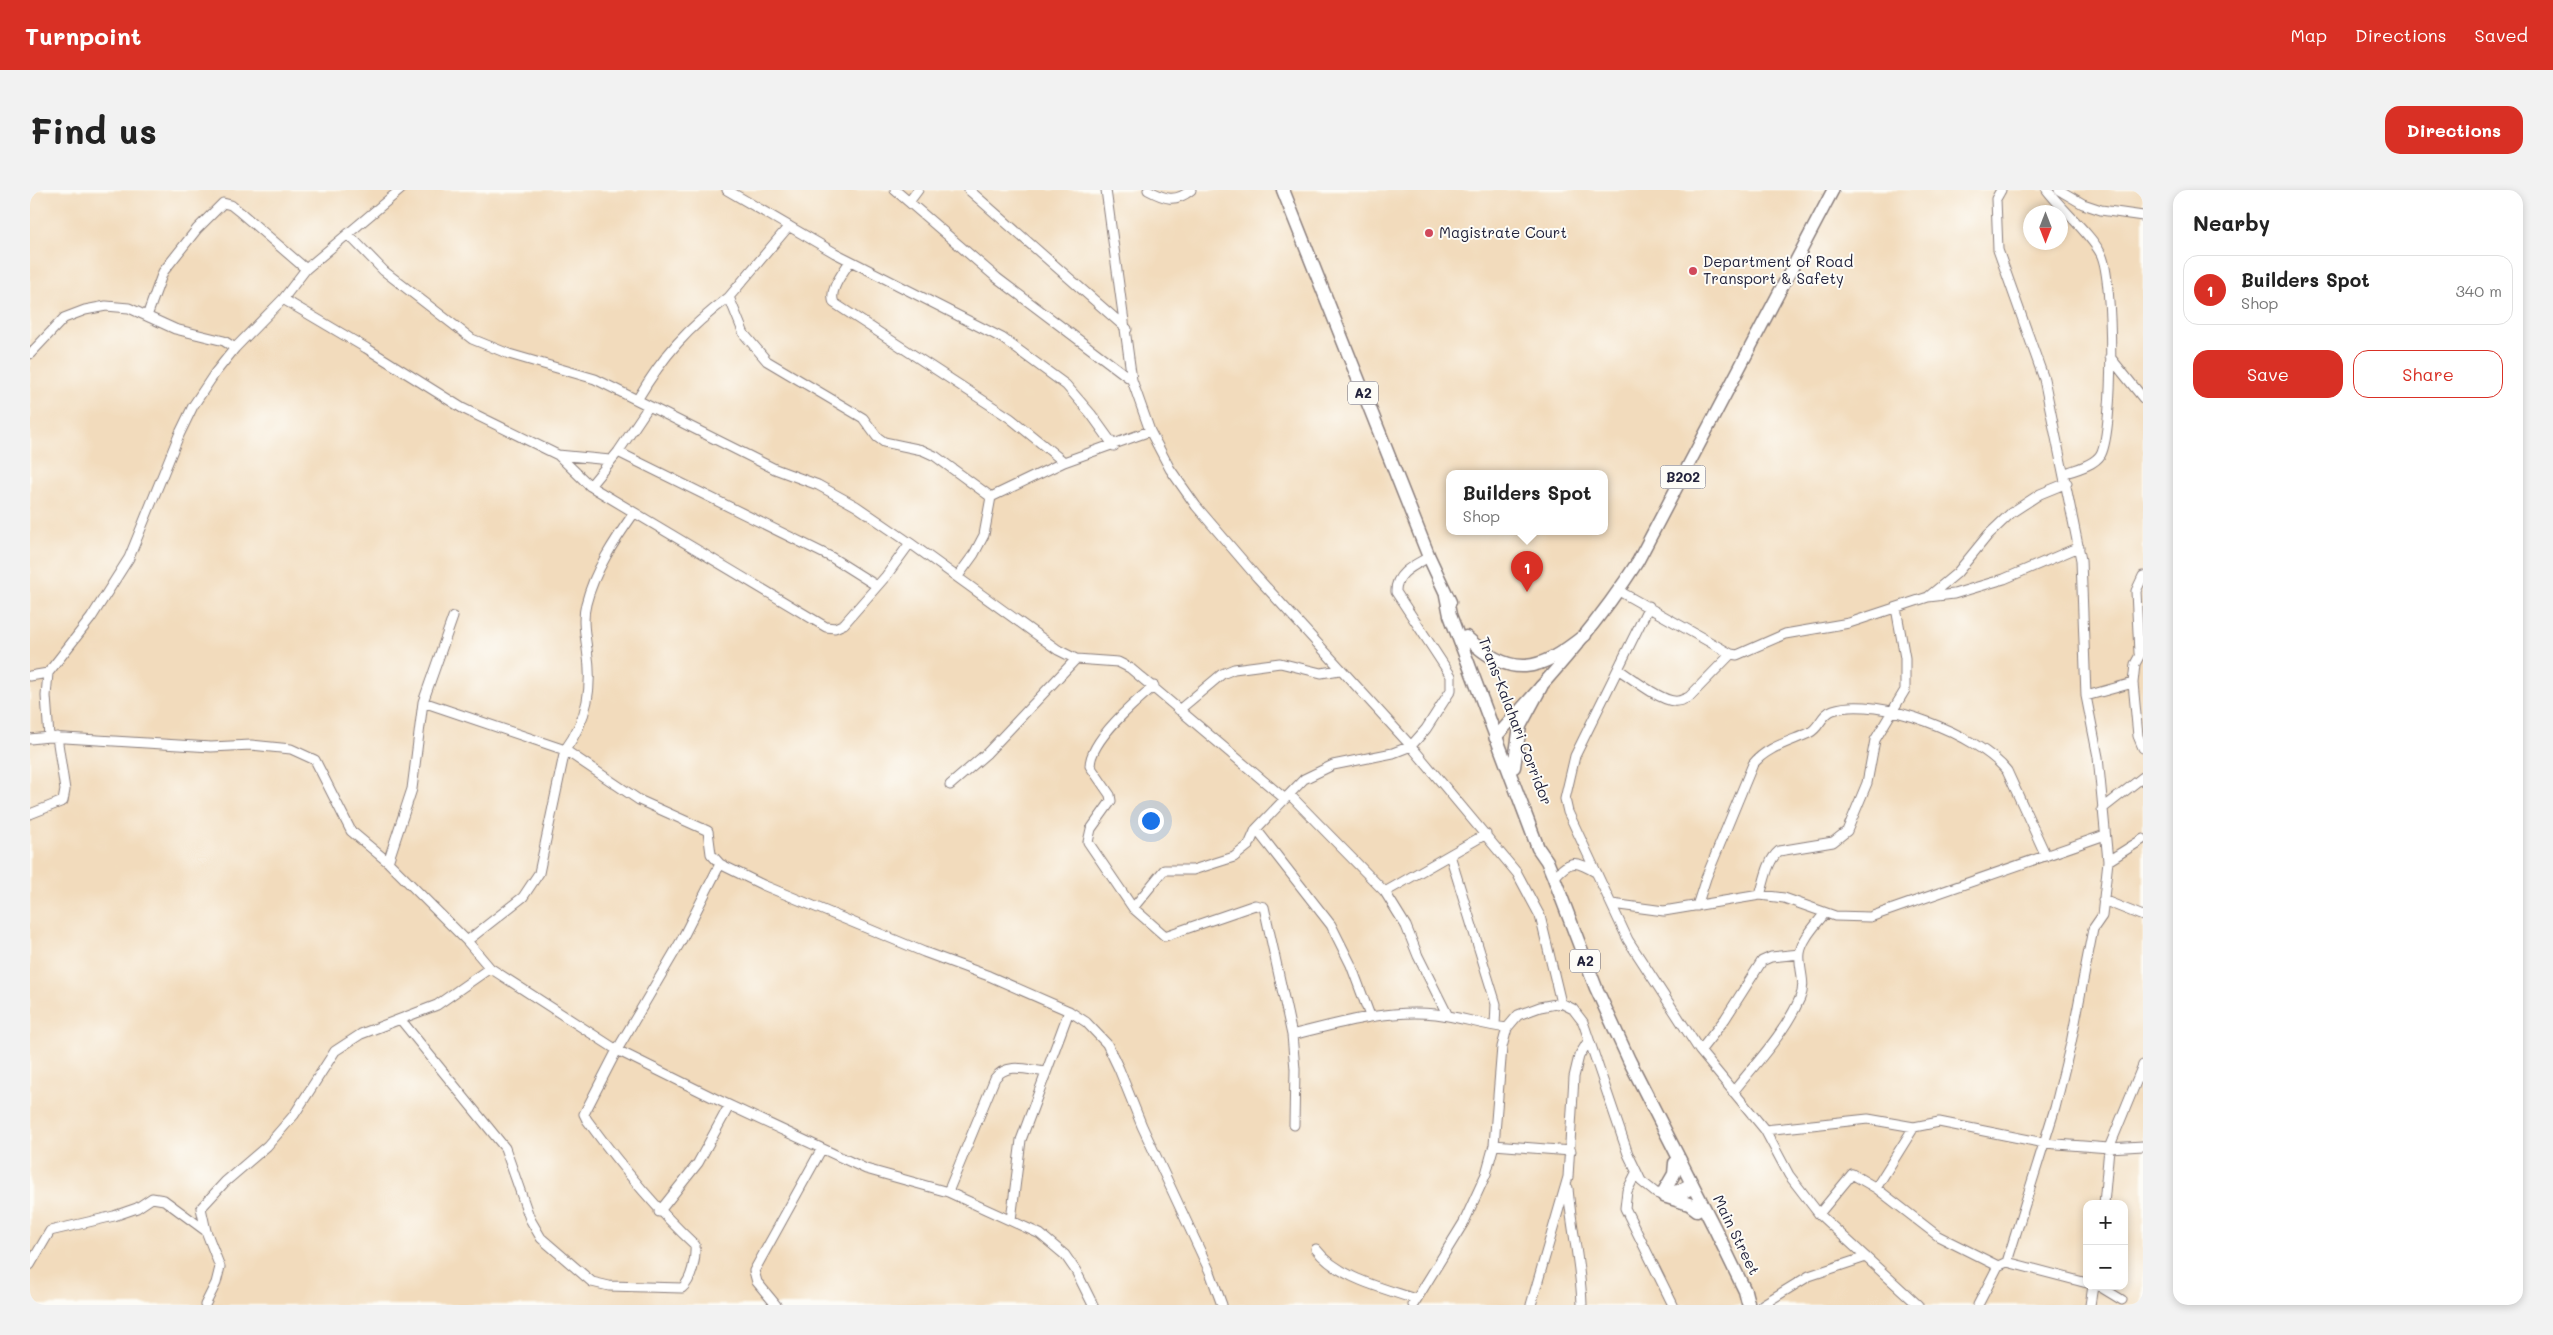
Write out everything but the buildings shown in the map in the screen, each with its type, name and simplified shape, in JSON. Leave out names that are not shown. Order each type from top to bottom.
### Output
[{"type":"highway","name":"Trans-Kalahari Corridor","points":[[1283,190],[1429,557],[1466,638],[1538,848],[1554,878],[1596,988],[1690,1186]]},
{"type":"highway","name":"Trans-Kalahari Corridor","points":[[1446,595],[1450,615],[1545,845],[1546,861]]},
{"type":"highway","points":[[1466,638],[1488,656],[1500,662],[1521,666],[1543,663],[1554,659],[1585,636]]},
{"type":"highway","points":[[1514,767],[1519,731],[1541,687]]},
{"type":"highway","name":"Trans-Kalahari Corridor","points":[[1629,1060],[1639,1091],[1675,1163],[1690,1186]]},
{"type":"highway","points":[[1675,1163],[1674,1174],[1661,1194],[1689,1204],[1697,1210]]},
{"type":"highway","name":"Main Street","points":[[1690,1186],[1697,1210],[1740,1293],[1748,1304]]},
{"type":"highway","name":"Main Street","points":[[1690,1186],[1745,1291],[1748,1304]]},
{"type":"main road","name":"B202","points":[[1498,735],[1585,636],[1620,591],[1638,561],[1833,190]]},
{"type":"street","points":[[30,814],[64,802],[65,790],[46,696],[48,673],[91,618],[129,558],[193,406],[215,373],[235,348],[283,299],[306,269],[380,210],[400,190]]},
{"type":"street","points":[[727,190],[850,261],[1002,338],[1066,385],[1079,398],[1114,446]]},
{"type":"street","points":[[895,190],[997,278],[1132,380]]},
{"type":"street","points":[[909,202],[918,190]]},
{"type":"street","points":[[969,190],[1126,330]]},
{"type":"street","points":[[1106,190],[1132,380],[1150,431],[1170,470],[1196,506],[1340,670],[1411,746],[1517,873],[1540,916],[1561,1003]]},
{"type":"street","points":[[1148,190],[1164,199],[1174,200],[1191,190]]},
{"type":"street","points":[[2001,190],[1996,199],[1998,250],[2044,379],[2079,547],[2086,696],[2094,725],[2108,861],[2102,916],[2092,929],[2071,1044],[2044,1143],[2007,1262]]},
{"type":"street","points":[[2047,190],[2102,255],[2112,336],[2106,424],[2101,454],[2093,461],[2064,473]]},
{"type":"street","points":[[2059,190],[2083,204],[2143,216]]},
{"type":"street","points":[[147,316],[163,272],[197,229],[223,203],[231,205],[306,269]]},
{"type":"street","points":[[637,400],[653,374],[683,335],[729,297],[789,226]]},
{"type":"street","points":[[348,234],[384,271],[472,339],[509,354],[595,379],[774,469],[818,485],[856,506],[910,543],[1058,650],[1076,659],[1118,662],[1141,674],[1179,710],[1287,797],[1385,892],[1406,926],[1418,956],[1448,1016]]},
{"type":"street","points":[[850,261],[834,290],[832,299],[834,304],[1010,418],[1064,462]]},
{"type":"street","points":[[729,297],[744,334],[767,361],[855,412],[863,418],[877,437],[884,442],[922,450],[935,456],[991,497]]},
{"type":"street","points":[[283,299],[462,408],[558,455],[590,486],[830,628],[844,624],[878,586],[910,543]]},
{"type":"street","points":[[30,354],[55,324],[74,313],[106,306],[120,306],[175,329],[224,341],[235,348]]},
{"type":"street","points":[[2110,357],[2143,398]]},
{"type":"street","points":[[590,486],[618,452],[649,406]]},
{"type":"street","points":[[991,497],[1064,462],[1114,446],[1150,431]]},
{"type":"street","points":[[618,452],[831,557],[878,586]]},
{"type":"street","points":[[558,455],[610,460]]},
{"type":"street","points":[[1928,597],[1957,573],[1988,535],[2011,513],[2040,494],[2067,483]]},
{"type":"street","points":[[958,576],[974,554],[984,535],[991,497]]},
{"type":"street","points":[[467,941],[523,897],[539,873],[565,750],[576,736],[585,716],[588,703],[590,686],[585,634],[586,604],[603,562],[634,513]]},
{"type":"street","points":[[1620,591],[1731,654],[1748,652],[1785,634],[1849,623],[1928,597],[1954,594],[2004,579],[2079,547]]},
{"type":"street","points":[[1133,908],[1164,870],[1193,870],[1234,857],[1249,845],[1256,829],[1304,779],[1333,765],[1393,753],[1411,746],[1426,729],[1453,684],[1451,676],[1396,592],[1399,578],[1413,566],[1429,557]]},
{"type":"street","points":[[2143,576],[2136,591],[2141,651],[2135,664],[2133,683],[2138,736],[2143,748]]},
{"type":"street","points":[[1648,606],[1619,670],[1592,718],[1575,756],[1564,799],[1568,812],[1628,940],[1700,1051],[1765,1130],[1789,1175],[1819,1214],[1918,1305]]},
{"type":"street","points":[[1760,895],[1773,856],[1779,851],[1833,842],[1847,831],[1867,783],[1875,740],[1893,713],[1905,690],[1907,673],[1896,608]]},
{"type":"street","points":[[388,862],[412,789],[423,702],[453,618]]},
{"type":"street","points":[[1619,670],[1664,698],[1674,701],[1682,700],[1689,697],[1731,654]]},
{"type":"street","points":[[950,786],[987,753],[1076,659]]},
{"type":"street","points":[[1179,710],[1222,674],[1234,669],[1280,662],[1322,673],[1340,670]]},
{"type":"street","points":[[30,676],[48,673]]},
{"type":"street","points":[[2086,696],[2133,683]]},
{"type":"street","points":[[1154,686],[1124,713],[1094,751],[1090,766],[1110,795],[1111,802],[1091,829],[1088,842],[1133,908],[1166,936],[1255,905],[1264,907],[1292,1035],[1295,1070],[1294,1125]]},
{"type":"street","points":[[423,702],[565,750],[639,800],[708,831],[711,854],[720,864],[749,880],[924,952],[988,976],[1069,1011],[1086,1022],[1107,1044],[1210,1272],[1222,1305]]},
{"type":"street","points":[[1697,906],[1733,807],[1752,764],[1759,756],[1812,732],[1824,715],[1832,711],[1864,707],[1893,713],[1958,734],[2000,762],[2007,771],[2046,856]]},
{"type":"street","points":[[30,740],[53,737],[211,748],[251,745],[292,749],[315,760],[351,831],[388,862],[467,941],[490,968],[617,1050],[729,1106],[821,1150],[866,1169],[948,1192],[1040,1234],[1065,1255],[1076,1271],[1093,1305]]},
{"type":"street","points":[[2102,809],[2143,777]]},
{"type":"street","points":[[1256,829],[1331,925],[1351,965],[1370,1016]]},
{"type":"street","points":[[1385,892],[1486,834]]},
{"type":"street","points":[[1612,904],[1664,911],[1760,895],[1784,898],[1824,914],[1846,918],[1880,915],[1924,897],[2002,873],[2104,835]]},
{"type":"street","points":[[2108,861],[2143,839]]},
{"type":"street","points":[[1450,855],[1496,1004],[1496,1026]]},
{"type":"street","points":[[1554,878],[1563,867],[1571,863],[1577,863],[1597,873]]},
{"type":"street","points":[[401,1020],[505,1148],[530,1219],[541,1238],[592,1282],[609,1286],[677,1289],[686,1284],[695,1257],[695,1245],[659,1212],[584,1116],[585,1110],[617,1050],[643,1009],[720,864]]},
{"type":"street","points":[[2103,900],[2143,916]]},
{"type":"street","points":[[1733,1092],[1776,1039],[1800,999],[1804,986],[1800,954],[1805,942],[1824,914]]},
{"type":"street","points":[[1700,1051],[1726,1019],[1762,961],[1771,956],[1800,954]]},
{"type":"street","points":[[205,1305],[216,1283],[220,1267],[206,1232],[202,1208],[225,1182],[267,1146],[294,1115],[335,1051],[361,1034],[401,1020],[452,997],[490,968]]},
{"type":"street","points":[[1316,1250],[1330,1263],[1354,1276],[1414,1302],[1464,1222],[1486,1174],[1494,1145],[1502,1047],[1507,1028],[1518,1015],[1540,1007],[1561,1003],[1573,1009],[1583,1022],[1636,1173],[1641,1181],[1661,1194],[1690,1186]]},
{"type":"street","points":[[1011,1220],[1021,1140],[1069,1011]]},
{"type":"street","points":[[1292,1035],[1370,1016],[1411,1013],[1448,1016],[1507,1028]]},
{"type":"street","points":[[1582,1305],[1581,1277],[1570,1218],[1568,1177],[1574,1077],[1579,1056],[1589,1040]]},
{"type":"street","points":[[2104,1200],[2109,1148],[2143,1065]]},
{"type":"street","points":[[948,1192],[995,1078],[1000,1071],[1009,1068],[1046,1072]]},
{"type":"street","points":[[659,1212],[698,1162],[729,1106]]},
{"type":"street","points":[[1765,1130],[1868,1119],[1914,1127],[1939,1122],[2044,1143],[2109,1148],[2143,1146]]},
{"type":"street","points":[[1876,1188],[1914,1127]]},
{"type":"street","points":[[1494,1145],[1571,1151]]},
{"type":"street","points":[[776,1305],[757,1282],[754,1271],[821,1150]]},
{"type":"street","points":[[1636,1173],[1626,1191],[1625,1208],[1672,1305]]},
{"type":"street","points":[[1819,1214],[1852,1174],[1876,1188],[1938,1236],[1998,1266]]},
{"type":"street","points":[[1530,1305],[1568,1177]]},
{"type":"street","points":[[30,1265],[50,1231],[114,1216],[137,1208],[152,1198],[164,1200],[206,1232]]},
{"type":"street","points":[[1762,1305],[1809,1276],[1866,1257]]},
{"type":"street","points":[[1978,1305],[1998,1266],[2007,1262],[2083,1282]]},
{"type":"street","points":[[2090,1305],[2092,1290]]},
{"type":"street","points":[[2104,1290],[2122,1303]]},
{"type":"street","points":[[2113,1290],[2122,1303]]},
{"type":"place","name":"Magistrate Court","points":[[1429,233]]},
{"type":"place","name":"Department of Road Transport & Safety","points":[[1693,271]]},
{"type":"place","name":"Builders Spot","points":[[1527,592]]}]
